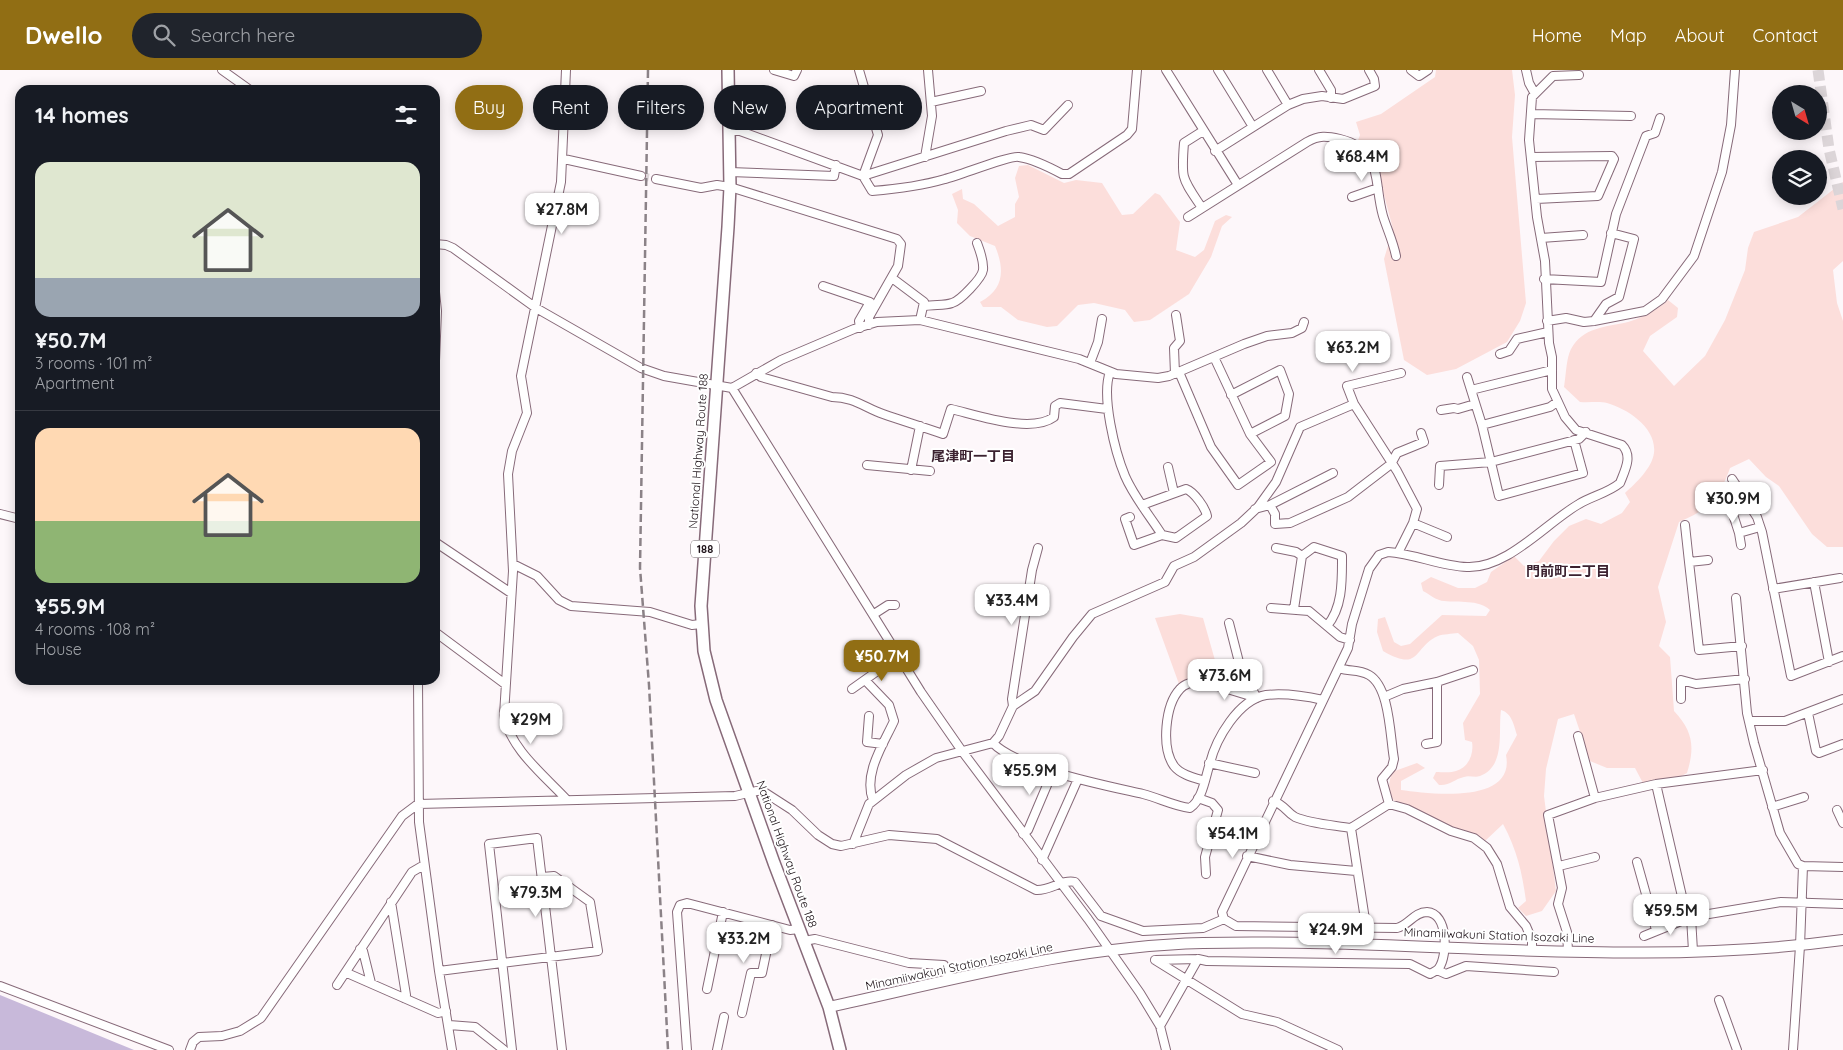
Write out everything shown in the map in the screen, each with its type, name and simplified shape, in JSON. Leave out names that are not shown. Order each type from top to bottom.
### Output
[{"type":"highway","name":"National Highway Route 188","points":[[728,70],[730,187],[701,624],[709,678],[829,1007],[840,1050]]},
{"type":"main road","name":"Minamiiwakuni Station Isozaki Line","points":[[829,1007],[949,978],[1064,956],[1200,943],[1327,942],[1568,951],[1693,951],[1753,950],[1843,940]]},
{"type":"street","points":[[222,70],[243,85]]},
{"type":"street","points":[[566,70],[564,159],[561,182],[521,376],[527,413],[512,451],[508,474],[513,564],[504,715],[508,731],[515,744],[567,800]]},
{"type":"street","points":[[774,70],[794,76],[797,70]]},
{"type":"street","points":[[859,70],[878,136],[863,176]]},
{"type":"street","points":[[925,157],[932,116],[928,70]]},
{"type":"street","points":[[729,131],[740,132],[863,176],[872,191],[900,189],[944,180],[986,167],[1008,157],[1018,157],[1062,174],[1068,174],[1127,135],[1132,129],[1137,70]]},
{"type":"street","points":[[1166,70],[1203,132],[1238,185]]},
{"type":"street","points":[[1218,70],[1253,127]]},
{"type":"street","points":[[1267,70],[1288,105]]},
{"type":"street","points":[[1319,70],[1331,90],[1331,98]]},
{"type":"street","points":[[1215,150],[1288,105],[1303,99],[1352,97],[1375,86],[1374,79],[1369,70]]},
{"type":"street","points":[[1411,70],[1419,76],[1428,70]]},
{"type":"street","points":[[1526,70],[1528,83],[1534,92]]},
{"type":"street","points":[[1547,321],[1566,318],[1584,322],[1594,321],[1645,311],[1662,299],[1694,256],[1722,172],[1731,125],[1735,70]]},
{"type":"street","points":[[1338,1050],[1277,1022],[1242,1014],[1155,960],[1372,961],[1410,964],[1430,974],[1437,970],[1443,959],[1443,925],[1439,918],[1426,912],[1417,914],[1407,924],[1397,928],[1366,926],[1236,926],[1224,919],[1223,905],[1339,668],[1350,640],[1352,624],[1369,568],[1379,556],[1388,552],[1468,567],[1487,565],[1499,560],[1520,546],[1581,502],[1615,488],[1620,483],[1626,467],[1628,455],[1626,449],[1622,445],[1576,430],[1570,424],[1557,402],[1552,389],[1541,238],[1529,140],[1531,114],[1534,92],[1552,76],[1579,75]]},
{"type":"street","points":[[931,102],[981,91]]},
{"type":"street","points":[[863,176],[1014,129],[1031,125],[1044,130],[1068,105]]},
{"type":"street","points":[[1531,114],[1631,116]]},
{"type":"street","points":[[1544,279],[1601,282],[1616,214],[1646,136],[1655,133],[1660,118]]},
{"type":"street","points":[[1202,208],[1182,178],[1182,170],[1184,143],[1203,132]]},
{"type":"street","points":[[1188,217],[1307,142],[1318,136],[1326,136],[1354,143],[1367,151],[1372,162],[1383,216],[1392,238],[1396,256]]},
{"type":"street","points":[[1531,157],[1612,156],[1614,159],[1598,196],[1536,199]]},
{"type":"street","points":[[564,159],[641,176]]},
{"type":"street","points":[[730,172],[834,176],[836,165]]},
{"type":"street","points":[[656,179],[701,188],[717,185],[730,187],[897,239],[901,244],[901,259],[869,317],[869,324]]},
{"type":"street","points":[[1352,196],[1378,188]]},
{"type":"street","points":[[1594,321],[1594,318],[1606,304],[1619,297],[1634,239],[1611,233]]},
{"type":"street","points":[[1541,238],[1583,235]]},
{"type":"street","points":[[925,306],[938,303],[950,304],[958,301],[974,284],[983,271],[982,256],[977,243]]},
{"type":"street","points":[[440,244],[453,248],[536,308],[641,368],[664,376],[732,388],[782,360],[869,324],[920,320],[1090,363],[1110,372],[1158,378],[1177,373],[1268,336],[1292,333],[1302,328],[1304,322]]},
{"type":"street","points":[[892,278],[924,302],[925,306],[920,320]]},
{"type":"street","points":[[823,286],[870,302],[859,321],[860,328]]},
{"type":"street","points":[[1176,316],[1180,341],[1174,348],[1177,373],[1211,447],[1238,485],[1271,462],[1250,434],[1214,357]]},
{"type":"street","points":[[1090,363],[1098,342],[1102,319]]},
{"type":"street","points":[[1500,354],[1509,351],[1517,339],[1548,332]]},
{"type":"street","points":[[1231,395],[1280,370],[1289,394],[1285,416],[1250,434]]},
{"type":"street","points":[[1471,390],[1552,370]]},
{"type":"street","points":[[1110,372],[1107,387],[1107,409],[1125,475],[1162,535]]},
{"type":"street","points":[[756,373],[761,377],[832,397],[842,397],[871,407],[883,414],[943,434],[951,410],[1021,424],[1034,424],[1054,417],[1055,406],[1060,403],[1107,409]]},
{"type":"street","points":[[1398,553],[1413,523],[1417,509],[1354,404],[1347,386],[1401,373]]},
{"type":"street","points":[[1467,377],[1482,425],[1499,496],[1583,474],[1574,440]]},
{"type":"street","points":[[732,388],[962,751],[1109,951],[1160,1026],[1166,1050]]},
{"type":"street","points":[[1482,425],[1550,407],[1557,402]]},
{"type":"street","points":[[853,844],[865,810],[873,800],[920,766],[936,758],[992,743],[998,736],[1013,706],[1035,691],[1078,630],[1092,614],[1165,582],[1174,566],[1194,557],[1240,523],[1255,509],[1276,482],[1300,427],[1354,404]]},
{"type":"street","points":[[1442,410],[1458,409],[1475,404]]},
{"type":"street","points":[[911,470],[920,426]]},
{"type":"street","points":[[1440,485],[1440,466],[1491,462],[1574,440],[1584,436],[1586,432]]},
{"type":"street","points":[[1270,505],[1275,514],[1275,524],[1290,523],[1348,496],[1391,464],[1397,453],[1424,442],[1421,433]]},
{"type":"street","points":[[867,465],[930,471]]},
{"type":"street","points":[[1168,467],[1174,493]]},
{"type":"street","points":[[1255,509],[1270,505],[1333,473]]},
{"type":"street","points":[[1732,479],[1757,517],[1760,527],[1791,676],[1843,656]]},
{"type":"street","points":[[1130,517],[1126,519],[1134,545],[1162,535],[1176,538],[1207,516],[1206,511],[1190,491],[1186,489],[1142,505]]},
{"type":"street","points":[[1741,545],[1730,506],[1743,496]]},
{"type":"street","points":[[0,514],[15,518]]},
{"type":"street","points":[[1413,523],[1446,537]]},
{"type":"street","points":[[1685,525],[1699,650],[1742,646]]},
{"type":"street","points":[[1739,533],[1760,527]]},
{"type":"street","points":[[440,545],[510,593]]},
{"type":"street","points":[[1294,610],[1302,556],[1314,546],[1342,556],[1343,588],[1331,621],[1327,626]]},
{"type":"street","points":[[1013,706],[1012,699],[1032,570],[1038,548]]},
{"type":"street","points":[[1276,548],[1296,552],[1302,556]]},
{"type":"street","points":[[1689,562],[1708,560]]},
{"type":"street","points":[[513,564],[537,576],[559,600],[571,606],[650,612],[692,625],[701,624]]},
{"type":"street","points":[[1773,589],[1840,578]]},
{"type":"street","points":[[1814,582],[1829,662]]},
{"type":"street","points":[[1736,598],[1749,721],[1772,807],[1783,840],[1798,864],[1803,866],[1843,866]]},
{"type":"street","points":[[874,614],[888,605],[895,605]]},
{"type":"street","points":[[1271,608],[1309,611],[1340,637],[1350,640]]},
{"type":"street","points":[[1229,623],[1241,670],[1257,698]]},
{"type":"street","points":[[440,636],[505,684]]},
{"type":"street","points":[[852,689],[900,655]]},
{"type":"street","points":[[1339,668],[1346,671],[1355,669],[1367,674],[1373,678],[1384,696],[1394,759],[1392,767],[1382,779],[1389,804]]},
{"type":"street","points":[[1384,696],[1473,670]]},
{"type":"street","points":[[1681,699],[1681,680],[1696,684],[1745,679]]},
{"type":"street","points":[[864,680],[889,705],[894,721],[871,772],[870,784],[873,800]]},
{"type":"street","points":[[1205,781],[1179,771],[1169,755],[1166,723],[1179,690],[1185,685],[1201,681],[1257,698]]},
{"type":"street","points":[[1426,744],[1436,742],[1437,682]]},
{"type":"street","points":[[418,685],[418,804],[424,865],[452,1050]]},
{"type":"street","points":[[992,743],[1013,756],[1078,779],[1144,794],[1181,807],[1190,808],[1198,798],[1205,781],[1216,741],[1229,722],[1257,698],[1266,695],[1290,695],[1323,700]]},
{"type":"street","points":[[1749,721],[1778,722],[1808,713],[1843,699]]},
{"type":"street","points":[[1808,713],[1818,753],[1843,744]]},
{"type":"street","points":[[869,716],[867,742],[883,744]]},
{"type":"street","points":[[1578,736],[1595,798]]},
{"type":"street","points":[[1210,763],[1255,773]]},
{"type":"street","points":[[1568,951],[1567,932],[1558,904],[1562,888],[1559,866],[1548,815],[1595,798],[1656,784],[1763,770]]},
{"type":"street","points":[[1024,834],[1028,830],[1054,771]]},
{"type":"street","points":[[1042,860],[1078,779]]},
{"type":"street","points":[[1656,784],[1689,918],[1693,951]]},
{"type":"street","points":[[190,1050],[193,1042],[199,1037],[222,1036],[240,1031],[261,1018],[402,816],[418,804],[736,796],[761,790],[775,796],[818,835],[832,844],[841,846],[889,836],[937,839],[1036,890],[1044,891],[1061,885],[1068,880],[1075,882],[1100,916],[1135,929],[1144,931],[1203,928],[1224,919]]},
{"type":"street","points":[[1772,807],[1804,797]]},
{"type":"street","points":[[1198,798],[1212,803],[1218,810],[1205,857],[1206,874]]},
{"type":"street","points":[[1273,801],[1284,805],[1289,814],[1298,818],[1351,828],[1389,804],[1407,809],[1450,831],[1474,838],[1487,848],[1497,864],[1510,907],[1526,926],[1532,940],[1532,950]]},
{"type":"street","points":[[1837,810],[1843,823]]},
{"type":"street","points":[[1351,828],[1356,871],[1366,926]]},
{"type":"street","points":[[512,1050],[489,844],[537,838],[562,1050]]},
{"type":"street","points":[[1247,856],[1290,865],[1356,871]]},
{"type":"street","points":[[1559,866],[1595,857]]},
{"type":"street","points":[[1637,862],[1656,930]]},
{"type":"street","points":[[337,985],[347,973],[360,950],[412,872],[424,865]]},
{"type":"street","points":[[1793,1050],[1803,866]]},
{"type":"street","points":[[439,972],[501,962],[598,951],[590,902],[554,876],[542,877]]},
{"type":"street","points":[[391,902],[406,994],[404,998]]},
{"type":"street","points":[[1644,936],[1689,918],[1781,902],[1843,904]]},
{"type":"street","points":[[687,1050],[677,912],[680,905],[687,903],[790,930],[800,929]]},
{"type":"street","points":[[706,989],[723,912]]},
{"type":"street","points":[[742,1013],[751,973],[762,973],[772,925]]},
{"type":"street","points":[[804,941],[815,939],[909,963],[944,964],[949,978]]},
{"type":"street","points":[[360,950],[363,951],[371,983]]},
{"type":"street","points":[[1160,1026],[1198,959]]},
{"type":"street","points":[[1437,970],[1446,974],[1466,966],[1554,972]]},
{"type":"street","points":[[347,973],[438,1013],[446,1011]]},
{"type":"street","points":[[0,986],[169,1050]]},
{"type":"street","points":[[1719,1000],[1737,1050]]},
{"type":"street","points":[[717,1050],[724,1017]]},
{"type":"street","points":[[449,1025],[475,1027],[504,1050]]},
{"type":"shaded area","points":[[1436,70],[1512,70],[1515,95],[1512,137],[1526,303],[1520,321],[1507,342],[1456,369],[1427,375],[1404,360],[1384,259],[1393,229],[1375,161],[1357,143],[1360,135],[1356,122],[1381,114],[1435,77]]},
{"type":"shaded area","points":[[1028,165],[1064,183],[1076,180],[1102,183],[1122,215],[1133,214],[1155,193],[1160,195],[1180,222],[1176,250],[1195,257],[1204,250],[1215,221],[1226,215],[1232,217],[1222,226],[1211,257],[1189,294],[1150,320],[1134,322],[1125,310],[1094,303],[1078,305],[1057,326],[1047,327],[1018,320],[1001,307],[983,307],[980,302],[988,297],[998,285],[1001,271],[998,255],[995,246],[970,236],[957,223],[958,210],[952,194],[962,189],[963,199],[974,204],[998,226],[1015,217],[1015,204],[1019,197],[1015,178],[1019,166]]},
{"type":"shaded area","points":[[1843,182],[1843,261],[1833,270],[1837,303],[1843,321],[1843,547],[1827,547],[1812,534],[1779,486],[1766,477],[1749,459],[1730,468],[1722,488],[1712,502],[1679,522],[1658,587],[1666,622],[1659,646],[1670,657],[1674,711],[1685,725],[1691,740],[1690,764],[1687,773],[1674,780],[1644,785],[1635,768],[1607,768],[1590,761],[1574,714],[1558,719],[1546,769],[1544,796],[1556,891],[1542,911],[1526,916],[1518,908],[1526,901],[1523,880],[1515,852],[1503,824],[1485,841],[1396,803],[1389,788],[1392,772],[1417,763],[1425,768],[1401,781],[1401,790],[1449,794],[1468,793],[1485,789],[1498,782],[1506,771],[1506,755],[1517,735],[1512,720],[1508,714],[1501,710],[1499,748],[1494,765],[1488,771],[1480,776],[1466,776],[1439,785],[1433,778],[1436,772],[1456,771],[1461,769],[1470,760],[1472,742],[1465,740],[1463,723],[1480,694],[1479,660],[1473,646],[1458,633],[1438,636],[1411,659],[1395,657],[1383,651],[1377,632],[1378,619],[1385,617],[1394,642],[1401,646],[1410,644],[1442,615],[1486,616],[1490,610],[1480,604],[1441,601],[1423,591],[1421,583],[1431,577],[1458,588],[1475,588],[1487,582],[1491,572],[1514,556],[1524,566],[1539,561],[1554,541],[1569,526],[1586,519],[1601,524],[1622,513],[1630,502],[1625,493],[1643,475],[1653,459],[1654,444],[1646,428],[1632,415],[1607,403],[1580,402],[1564,387],[1571,349],[1582,336],[1589,332],[1639,318],[1668,300],[1678,308],[1677,317],[1650,336],[1643,351],[1674,386],[1705,356],[1725,320],[1745,270],[1748,248],[1754,232],[1798,217],[1813,205],[1827,205],[1827,194]]},
{"type":"shaded area","points":[[1180,614],[1203,618],[1222,685],[1195,679],[1179,684],[1155,618]]},
{"type":"shaded area","points":[[0,995],[134,1050],[0,1050]]},
{"type":"tunnel","points":[[1818,70],[1829,149],[1843,209]]},
{"type":"tunnel","points":[[641,176],[656,179]]},
{"type":"railway","points":[[648,70],[640,568],[649,685],[668,1050]]},
{"type":"district","name":"尾津町一丁目","points":[[973,456]]},
{"type":"district","name":"門前町二丁目","points":[[1568,571]]}]
